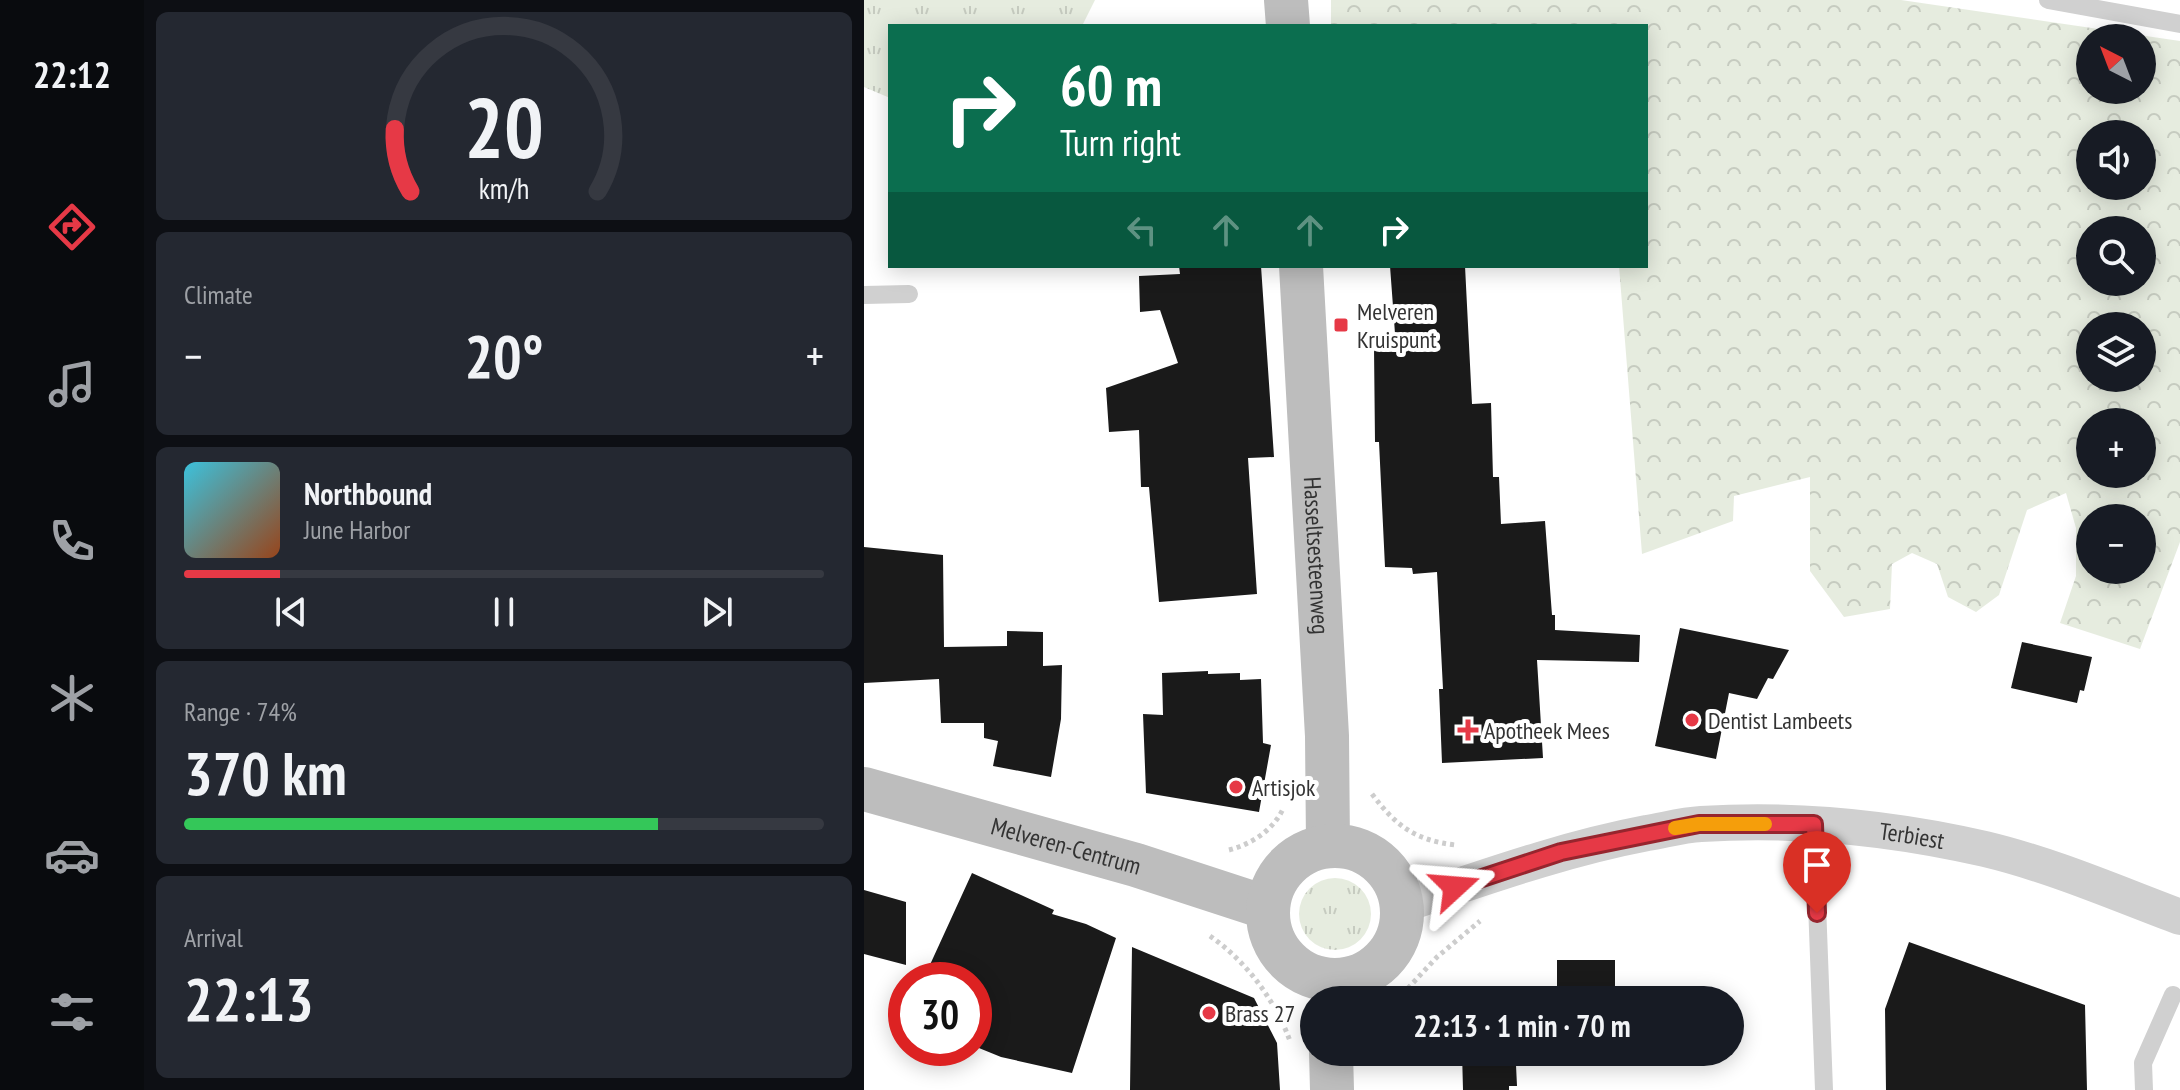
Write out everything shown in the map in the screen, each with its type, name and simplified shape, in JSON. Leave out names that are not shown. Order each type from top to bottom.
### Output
[{"type":"main road","points":[[1286,0],[1288,24]]},
{"type":"main road","name":"Hasseltsesteenweg","points":[[1301,268],[1327,736],[1328,845]]},
{"type":"main road","name":"Melveren-Centrum","points":[[864,789],[1136,865],[1268,908]]},
{"type":"main road","points":[[1324,986],[1292,965],[1278,949],[1269,929],[1268,908],[1271,890],[1280,873],[1294,859],[1328,845],[1349,847],[1369,855],[1385,867],[1396,885],[1402,905],[1400,929],[1391,950],[1375,967],[1338,986]]},
{"type":"main road","points":[[1319,1066],[1332,1090]]},
{"type":"street","name":"Terbiest","points":[[1402,905],[1561,852],[1629,837],[1699,824],[1814,824],[1871,828],[1986,849],[2062,872],[2180,917]]},
{"type":"lane","points":[[2048,0],[2180,24]]},
{"type":"lane","points":[[864,295],[909,294]]},
{"type":"lane","points":[[1814,824],[1824,1090]]},
{"type":"lane","points":[[2144,1090],[2143,1063],[2173,995]]},
{"type":"path","points":[[1369,791],[1394,820],[1411,833],[1440,843],[1469,843]]},
{"type":"path","points":[[1226,850],[1251,841],[1266,831],[1280,817],[1285,806]]},
{"type":"path","points":[[1410,986],[1437,957],[1484,918]]},
{"type":"path","points":[[1200,929],[1234,956],[1255,978],[1274,1008],[1300,1038]]},
{"type":"green space","points":[[864,0],[1095,0],[1083,24],[888,24],[888,97],[864,87]]},
{"type":"green space","points":[[1331,0],[1901,0],[2076,26],[2076,104],[2156,104],[2156,37],[2180,41],[2180,542],[2140,649],[2060,623],[2076,576],[2076,584],[2156,584],[2156,504],[2076,504],[2076,528],[2066,493],[2027,510],[1999,595],[1976,612],[1948,597],[1937,564],[1912,553],[1892,564],[1890,609],[1844,617],[1810,571],[1810,477],[1734,496],[1733,521],[1642,554],[1619,268],[1648,268],[1648,24],[1331,24]]},
{"type":"green space","points":[[1342,878],[1361,888],[1369,900],[1369,928],[1361,940],[1349,948],[1328,950],[1309,940],[1301,928],[1299,907],[1309,888],[1321,880]]},
{"type":"building","points":[[1179,268],[1261,268],[1274,457],[1248,458],[1257,594],[1159,602],[1149,487],[1141,487],[1139,430],[1109,432],[1106,388],[1178,363],[1160,310],[1140,312],[1139,276],[1180,274]]},
{"type":"building","points":[[1390,268],[1465,268],[1472,404],[1491,403],[1493,477],[1499,477],[1501,524],[1545,521],[1555,630],[1640,635],[1639,662],[1537,660],[1543,758],[1442,763],[1439,689],[1443,689],[1437,572],[1413,574],[1412,568],[1385,567],[1379,442],[1375,442],[1374,348],[1396,347]]},
{"type":"building","points":[[864,547],[943,555],[944,647],[1007,646],[1007,631],[1043,632],[1043,666],[1062,665],[1061,719],[1051,777],[993,766],[998,741],[984,738],[984,723],[941,723],[939,679],[864,683]]},
{"type":"building","name":"Dentist Lambeets","points":[[1680,628],[1789,650],[1773,679],[1768,678],[1757,699],[1729,693],[1716,759],[1655,746]]},
{"type":"building","points":[[2022,642],[2092,657],[2084,691],[2080,690],[2077,703],[2011,688]]},
{"type":"building","points":[[1208,671],[1208,674],[1240,673],[1240,680],[1261,679],[1263,743],[1271,745],[1259,812],[1146,793],[1143,714],[1163,715],[1162,673]]},
{"type":"building","points":[[972,873],[1054,910],[1052,914],[1086,924],[1116,938],[1072,1073],[992,1053],[992,962],[931,962]]},
{"type":"building","points":[[864,890],[906,902],[906,962],[864,954]]},
{"type":"building","points":[[1909,942],[2085,1005],[2087,1090],[1886,1090],[1885,1009]]},
{"type":"building","points":[[1132,947],[1254,998],[1277,1043],[1280,1090],[1130,1090]]},
{"type":"building","points":[[1557,960],[1615,960],[1615,986],[1557,986]]},
{"type":"building","points":[[1462,1066],[1516,1066],[1517,1086],[1509,1086],[1509,1090],[1463,1090]]},
{"type":"slow traffic","points":[[1675,828],[1699,824],[1765,824]]},
{"type":"place","name":"Melveren Kruispunt","points":[[1341,325]]},
{"type":"place","name":"Dentist Lambeets","points":[[1692,720]]},
{"type":"place","name":"Apotheek Mees","points":[[1468,730]]},
{"type":"place","name":"Artisjok","points":[[1236,787]]},
{"type":"place","name":"Brass 27","points":[[1209,1013]]},
{"type":"route","points":[[1455,887],[1561,852],[1699,824],[1814,824],[1817,913]]}]
